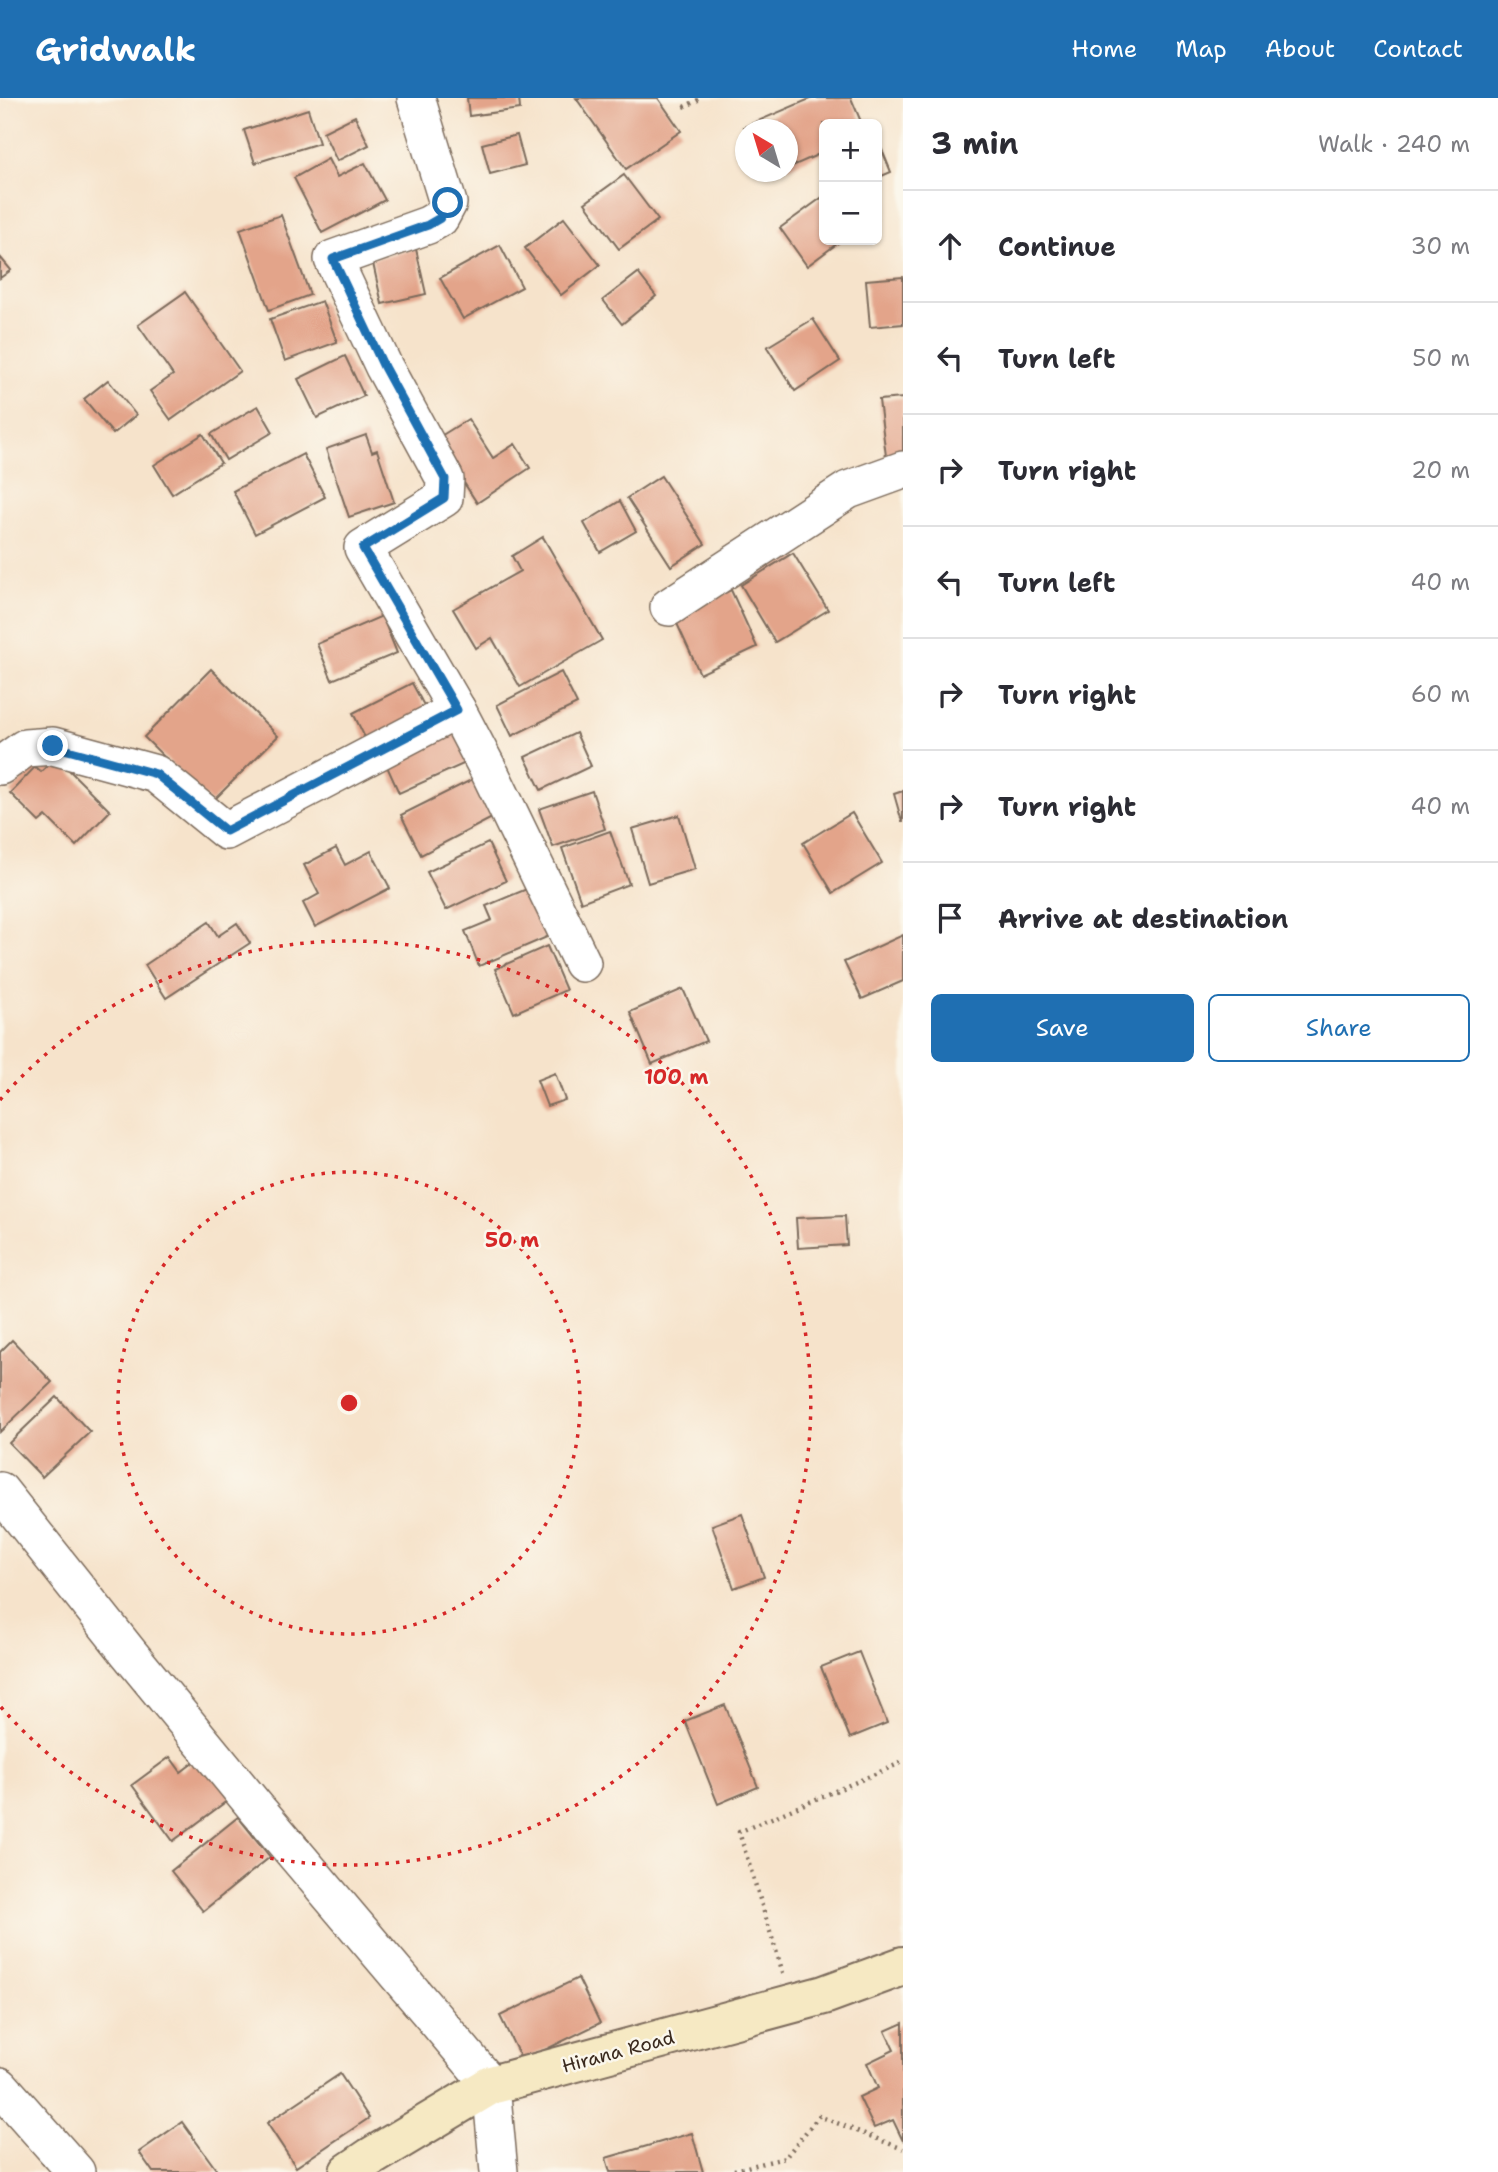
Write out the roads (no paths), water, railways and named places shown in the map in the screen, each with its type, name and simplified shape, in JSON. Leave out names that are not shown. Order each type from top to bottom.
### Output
[{"type":"street","points":[[416,98],[448,203],[440,218],[428,225],[333,259],[384,367],[445,479],[444,498],[363,548],[457,710],[582,963]]},
{"type":"street","points":[[669,607],[848,490],[903,470]]},
{"type":"street","points":[[0,766],[25,748],[53,746],[156,774],[226,831],[457,710]]},
{"type":"street","points":[[0,1491],[179,1715],[491,2085],[499,2172]]},
{"type":"street","name":"Hirana Road","points":[[349,2172],[491,2085],[793,2004],[903,1966]]},
{"type":"street","points":[[0,2086],[76,2172]]}]
